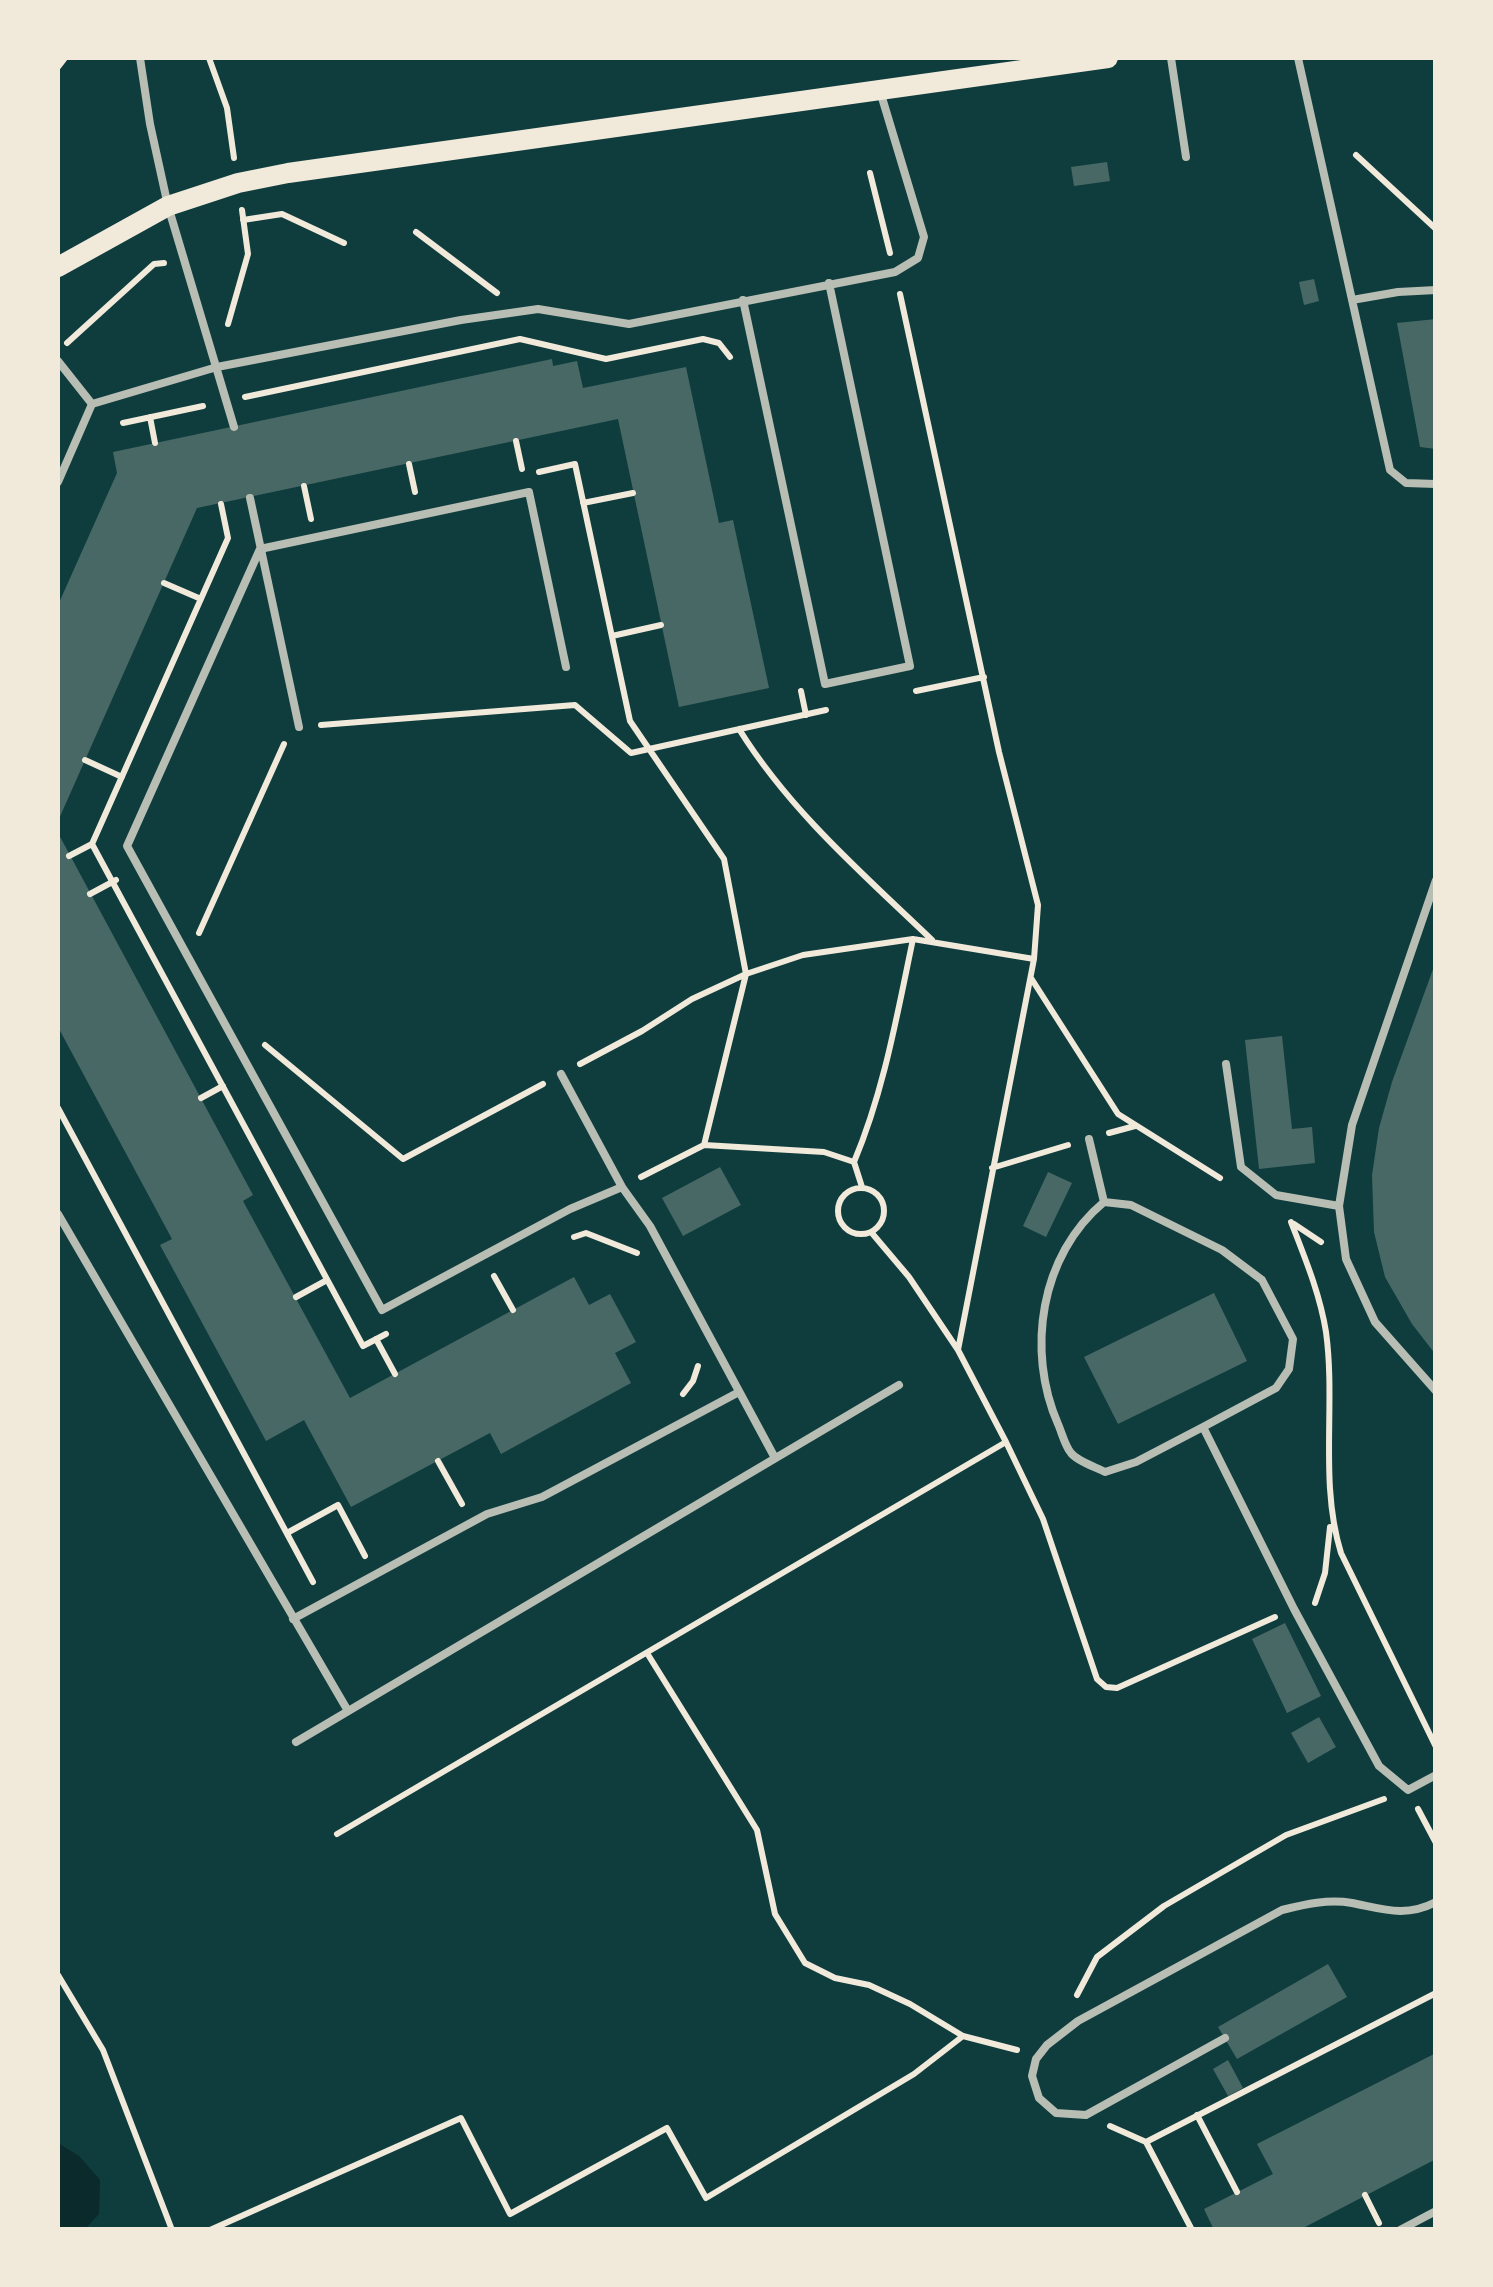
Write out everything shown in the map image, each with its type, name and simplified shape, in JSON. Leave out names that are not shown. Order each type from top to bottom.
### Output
[{"type":"main road","points":[[58,267],[168,206],[238,183],[288,173],[1108,58]]},
{"type":"lane","points":[[140,58],[168,206],[234,427]]},
{"type":"lane","points":[[1171,58],[1186,157]]},
{"type":"lane","points":[[1298,58],[1390,470],[1406,483],[1436,484]]},
{"type":"lane","points":[[58,482],[92,404],[217,367],[538,310],[628,324],[895,272],[918,258],[924,237],[880,91]]},
{"type":"lane","points":[[743,300],[826,684],[910,666],[828,283]]},
{"type":"lane","points":[[1352,300],[1436,290]]},
{"type":"lane","points":[[58,361],[92,404]]},
{"type":"lane","points":[[260,549],[529,492],[566,666]]},
{"type":"lane","points":[[250,498],[298,727]]},
{"type":"lane","points":[[260,549],[127,846],[382,1310],[570,1209],[622,1186]]},
{"type":"lane","points":[[1436,880],[1352,1126],[1339,1206],[1346,1258],[1375,1322],[1436,1390]]},
{"type":"lane","points":[[1226,1064],[1241,1167],[1276,1195],[1339,1206]]},
{"type":"lane","points":[[561,1074],[622,1186],[650,1226],[775,1458]]},
{"type":"lane","points":[[1089,1139],[1104,1202]]},
{"type":"lane","points":[[1104,1202],[1131,1204],[1222,1250],[1262,1280],[1293,1340],[1289,1368],[1276,1388],[1203,1426],[1136,1462],[1105,1472],[1071,1454],[1047,1399],[1040,1332],[1048,1284],[1085,1218],[1104,1202]]},
{"type":"lane","points":[[58,1214],[348,1711]]},
{"type":"lane","points":[[296,1742],[899,1385]]},
{"type":"lane","points":[[294,1618],[487,1514],[542,1497],[739,1392]]},
{"type":"lane","points":[[1203,1426],[1294,1609],[1379,1766],[1408,1790],[1436,1775]]},
{"type":"lane","points":[[1225,2038],[1086,2115],[1056,2113],[1039,2098],[1032,2076],[1036,2058],[1078,2021],[1282,1910],[1313,1902],[1350,1903],[1390,1913],[1419,1911],[1436,1902]]},
{"type":"lane","points":[[1400,2230],[1436,2211]]},
{"type":"path","points":[[58,67],[66,58]]},
{"type":"path","points":[[209,58],[227,108]]},
{"type":"path","points":[[1356,155],[1436,229]]},
{"type":"path","points":[[870,173],[1038,905],[1034,959],[958,1350]]},
{"type":"path","points":[[243,220],[282,214],[344,243]]},
{"type":"path","points":[[416,232],[522,312]]},
{"type":"path","points":[[207,334],[227,329],[248,254]]},
{"type":"path","points":[[58,361],[63,347],[154,264],[185,261]]},
{"type":"path","points":[[113,425],[520,339],[606,359],[703,338],[719,344]]},
{"type":"path","points":[[150,417],[155,443]]},
{"type":"path","points":[[516,441],[520,458]]},
{"type":"path","points":[[409,464],[412,481]]},
{"type":"path","points":[[523,476],[575,464],[630,721],[724,859],[746,974],[704,1144]]},
{"type":"path","points":[[304,486],[308,503]]},
{"type":"path","points":[[584,503],[633,493]]},
{"type":"path","points":[[70,856],[92,844],[228,538],[221,504]]},
{"type":"path","points":[[228,538],[328,516]]},
{"type":"path","points":[[164,582],[201,599]]},
{"type":"path","points":[[612,636],[662,625]]},
{"type":"path","points":[[913,692],[984,676]]},
{"type":"path","points":[[213,1003],[166,982],[188,956],[291,728],[575,705],[631,753],[842,707]]},
{"type":"path","points":[[740,729],[760,763],[802,815],[933,940]]},
{"type":"path","points":[[85,760],[122,777]]},
{"type":"path","points":[[254,1037],[403,1159],[642,1031],[692,999],[746,974],[803,955],[913,939],[1034,959]]},
{"type":"path","points":[[862,1187],[854,1162],[871,1122],[887,1062],[913,939]]},
{"type":"path","points":[[1030,976],[1118,1114],[1226,1182]]},
{"type":"path","points":[[200,1098],[223,1086]]},
{"type":"path","points":[[58,1108],[315,1585]]},
{"type":"path","points":[[992,1168],[1089,1139]]},
{"type":"path","points":[[622,1186],[704,1144],[824,1152],[854,1162]]},
{"type":"path","points":[[862,1187],[876,1193],[884,1206],[882,1222],[871,1232],[854,1234],[841,1224],[838,1207],[846,1193],[862,1187]]},
{"type":"path","points":[[1306,1629],[1325,1573],[1331,1521],[1326,1332],[1313,1278],[1291,1222],[1346,1258]]},
{"type":"path","points":[[871,1232],[910,1277],[958,1350],[1006,1442],[1043,1520],[1097,1679],[1116,1688],[1294,1609]]},
{"type":"path","points":[[571,1238],[586,1233],[634,1250],[647,1263]]},
{"type":"path","points":[[494,1276],[513,1310]]},
{"type":"path","points":[[296,1298],[328,1280]]},
{"type":"path","points":[[376,1339],[395,1374]]},
{"type":"path","points":[[672,1408],[693,1381],[699,1360]]},
{"type":"path","points":[[337,1834],[1006,1442]]},
{"type":"path","points":[[438,1460],[463,1505]]},
{"type":"path","points":[[446,1514],[477,1498]]},
{"type":"path","points":[[287,1532],[338,1506],[366,1557]]},
{"type":"path","points":[[1331,1521],[1341,1552],[1436,1747]]},
{"type":"path","points":[[349,1566],[382,1549]]},
{"type":"path","points":[[647,1652],[757,1830],[775,1914],[805,1963],[835,1978],[869,1986],[910,2004],[963,2036],[1001,2044],[1036,2058]]},
{"type":"path","points":[[1078,2021],[1076,1996],[1096,1957],[1164,1906],[1286,1836],[1408,1790],[1436,1843]]},
{"type":"path","points":[[58,1975],[103,2050],[172,2230]]},
{"type":"path","points":[[1192,2230],[1146,2142],[1436,1993]]},
{"type":"path","points":[[210,2230],[461,2118],[510,2214],[667,2128],[706,2198],[914,2074],[963,2036]]},
{"type":"path","points":[[1197,2116],[1237,2192]]},
{"type":"path","points":[[1365,2195],[1380,2224]]},
{"type":"water","points":[[58,2143],[79,2156],[100,2180],[99,2214],[85,2229],[58,2229]]},
{"type":"building","points":[[1107,162],[1110,181],[1074,186],[1071,167]]},
{"type":"building","points":[[1314,279],[1319,301],[1304,305],[1299,282]]},
{"type":"building","points":[[1436,319],[1436,449],[1420,447],[1397,323]]},
{"type":"building","points":[[552,359],[553,366],[577,361],[583,388],[686,367],[719,523],[733,520],[769,688],[679,707],[618,419],[197,508],[58,821],[58,605],[117,473],[113,452]]},
{"type":"building","points":[[58,833],[253,1195],[243,1201],[350,1398],[574,1277],[589,1305],[610,1294],[636,1342],[615,1353],[631,1383],[501,1454],[490,1433],[351,1507],[304,1420],[266,1441],[160,1245],[172,1239],[58,1027]]},
{"type":"building","points":[[1436,961],[1436,1355],[1412,1324],[1385,1277],[1374,1232],[1372,1175],[1379,1128],[1392,1082]]},
{"type":"building","points":[[1282,1036],[1292,1129],[1312,1127],[1315,1163],[1259,1169],[1245,1040]]},
{"type":"building","points":[[720,1167],[741,1205],[683,1236],[662,1198]]},
{"type":"building","points":[[1048,1172],[1072,1183],[1046,1237],[1023,1226]]},
{"type":"building","points":[[1214,1293],[1247,1361],[1118,1424],[1084,1357]]},
{"type":"building","points":[[1285,1623],[1321,1696],[1287,1713],[1252,1639]]},
{"type":"building","points":[[1319,1717],[1336,1747],[1308,1763],[1291,1733]]},
{"type":"building","points":[[1328,1964],[1347,1997],[1237,2059],[1218,2027]]},
{"type":"building","points":[[1436,2053],[1436,2159],[1305,2227],[1307,2230],[1214,2230],[1204,2209],[1273,2174],[1257,2144]]},
{"type":"building","points":[[1228,2060],[1243,2088],[1228,2096],[1213,2069]]}]
